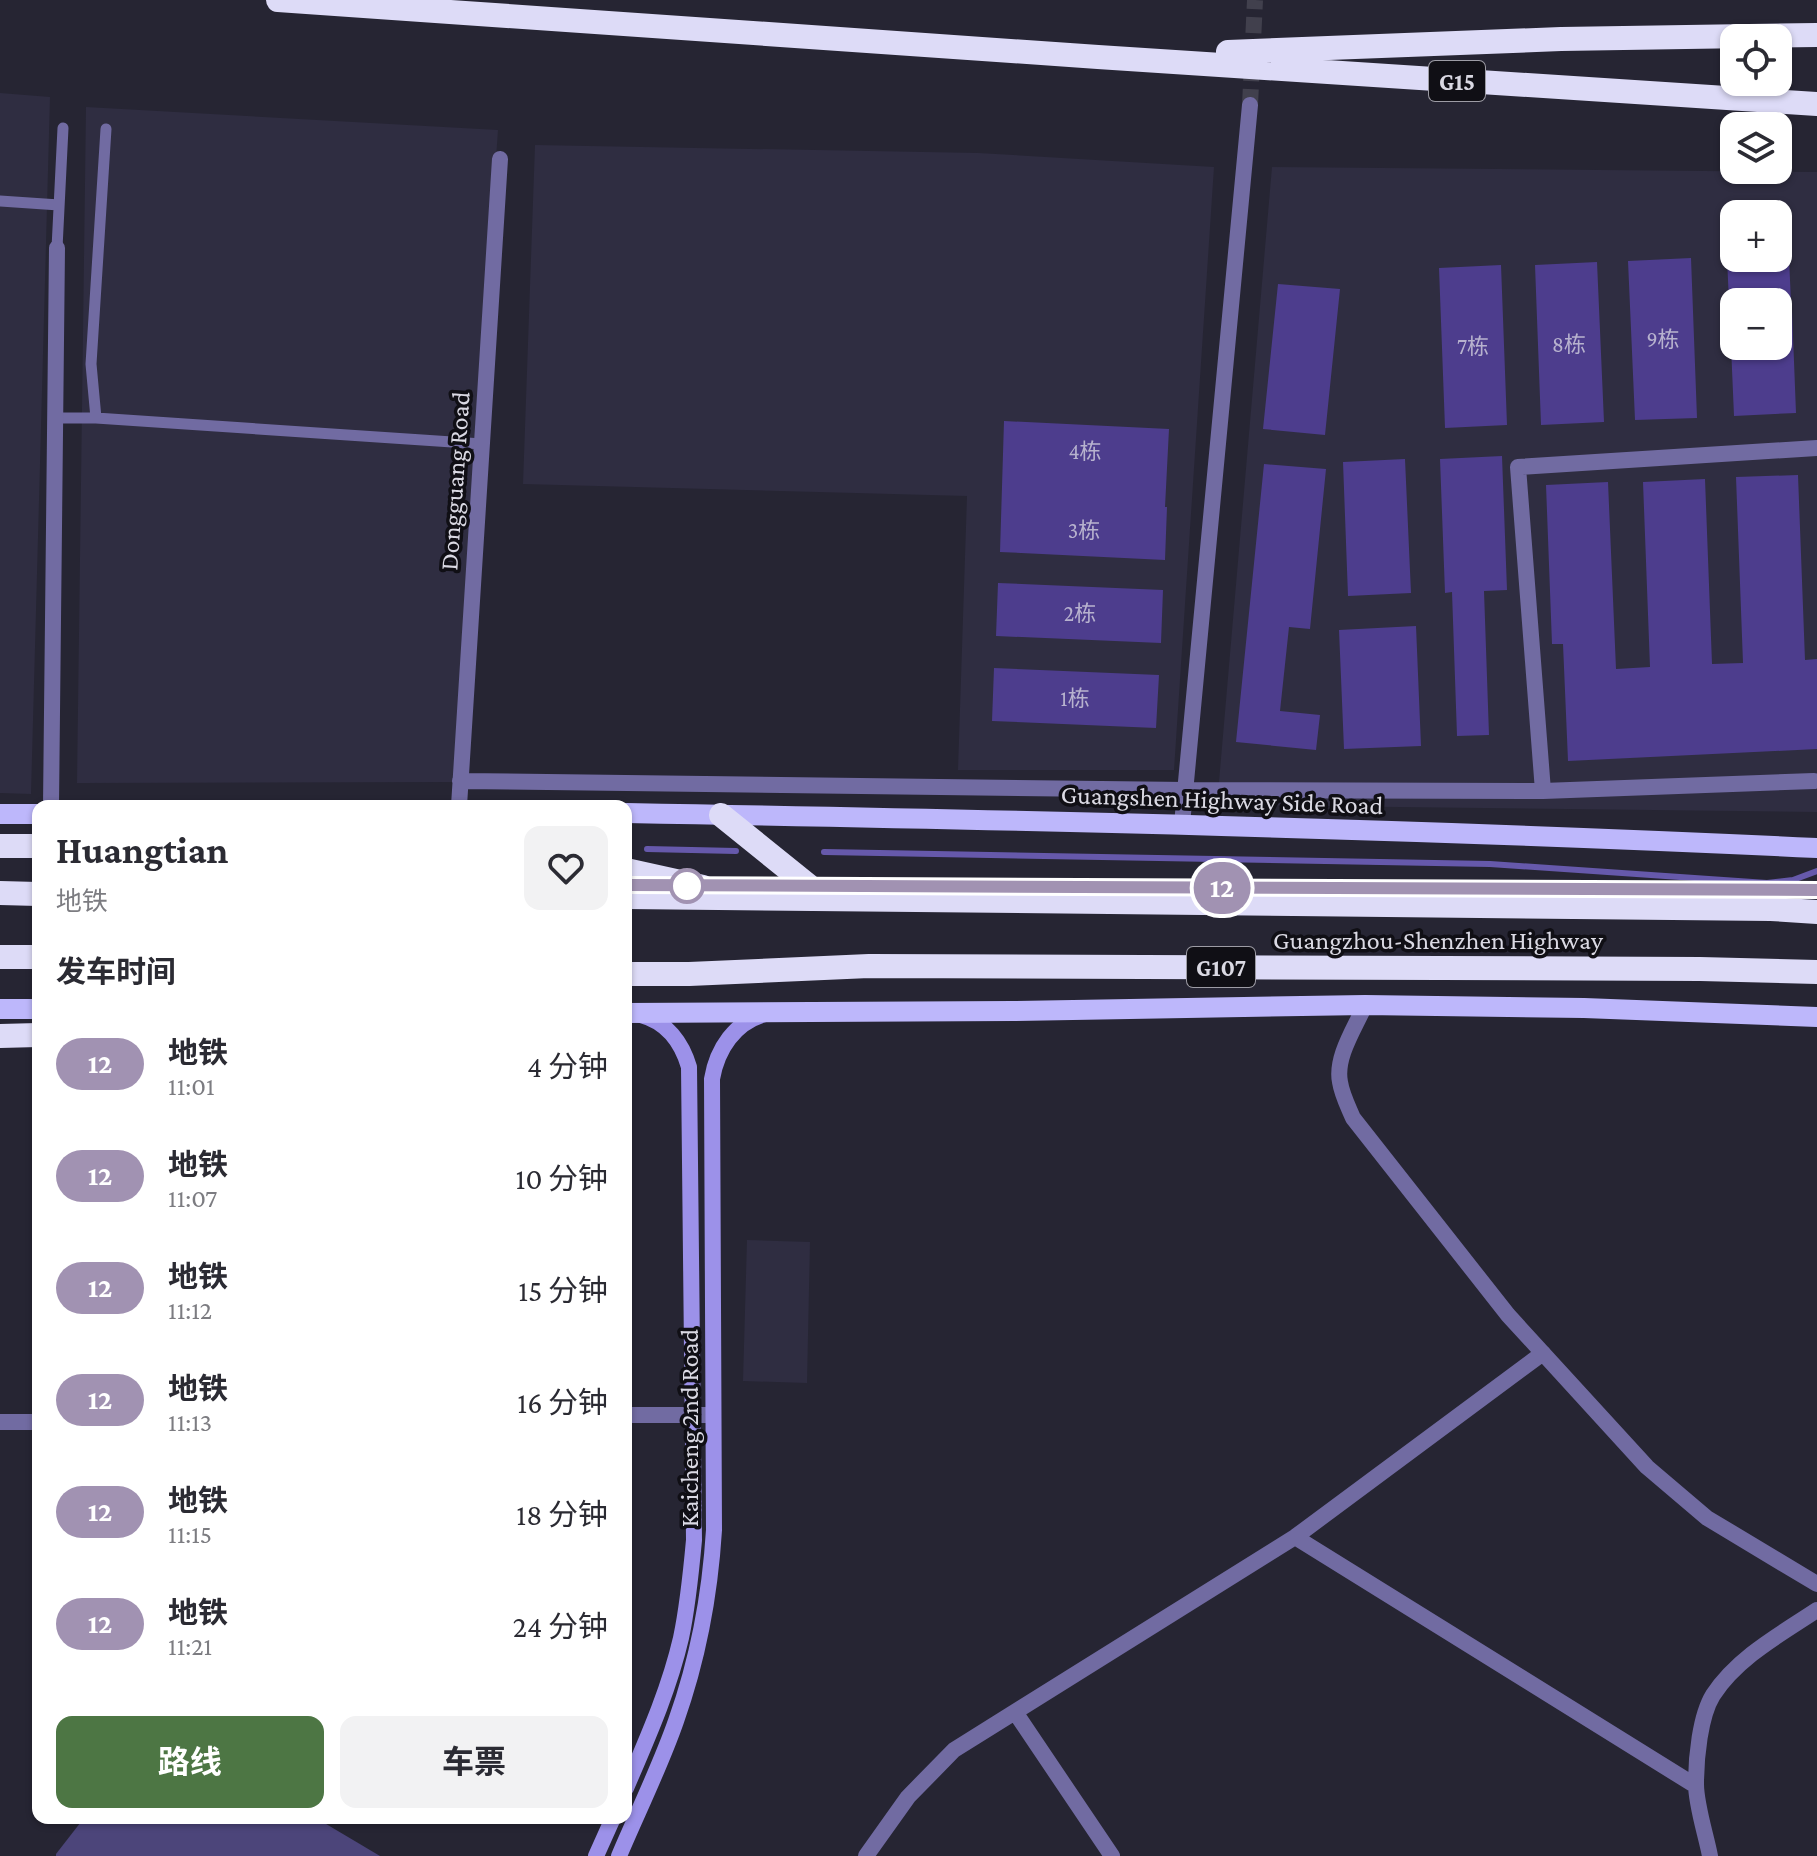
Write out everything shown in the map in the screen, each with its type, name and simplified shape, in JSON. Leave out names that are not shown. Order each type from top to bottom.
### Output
[{"type":"highway","points":[[278,0],[1098,57],[1561,39],[1817,35]]},
{"type":"highway","name":"G15","points":[[1098,57],[1817,104]]},
{"type":"highway","points":[[721,815],[824,898]]},
{"type":"highway","points":[[632,871],[764,898]]},
{"type":"highway","points":[[0,893],[32,894]]},
{"type":"highway","name":"Guangzhou-Shenzhen Highway","points":[[632,897],[1771,909],[1817,912]]},
{"type":"highway","points":[[1771,909],[1817,900]]},
{"type":"highway","points":[[0,957],[32,957]]},
{"type":"highway","name":"Guangzhou-Shenzhen Highway","points":[[632,974],[869,966],[1817,972]]},
{"type":"highway","points":[[0,1036],[32,1035]]},
{"type":"main road","name":"Guangshen Highway Side Road","points":[[632,813],[1182,824],[1585,836],[1817,848]]},
{"type":"main road","points":[[0,814],[32,814]]},
{"type":"main road","points":[[632,1013],[1365,1005],[1584,1008],[1817,1017]]},
{"type":"main road","points":[[0,1009],[32,1009]]},
{"type":"street","points":[[1182,824],[1250,105]]},
{"type":"street","name":"Dongguang Road","points":[[459,800],[500,159]]},
{"type":"street","points":[[51,800],[57,248]]},
{"type":"street","points":[[1543,791],[1518,467],[1817,448]]},
{"type":"street","points":[[460,781],[1543,791],[1814,781]]},
{"type":"street","points":[[1365,1005],[1342,1058],[1339,1079],[1353,1118],[1508,1315],[1647,1467],[1707,1518],[1817,1584]]},
{"type":"street","name":"Kaicheng 2nd Road","points":[[632,1013],[648,1016],[666,1028],[681,1046],[689,1067],[694,1540],[680,1640],[667,1686],[632,1774]]},
{"type":"street","name":"Kaicheng 2nd Road","points":[[619,1856],[676,1720],[698,1645],[711,1569],[714,1530],[712,1079],[718,1058],[733,1033],[749,1020],[771,1013]]},
{"type":"street","points":[[866,1856],[908,1797],[954,1750],[1295,1537],[1543,1353]]},
{"type":"street","points":[[632,1415],[713,1415]]},
{"type":"street","points":[[0,1422],[32,1422]]},
{"type":"street","points":[[1295,1537],[1696,1786]]},
{"type":"street","points":[[1710,1856],[1696,1786],[1701,1727],[1712,1697],[1726,1678],[1753,1653],[1817,1610]]},
{"type":"street","points":[[1015,1712],[1112,1856]]},
{"type":"street","points":[[596,1856],[610,1824]]},
{"type":"lane","points":[[57,248],[63,128]]},
{"type":"lane","points":[[96,418],[91,364],[106,129]]},
{"type":"lane","points":[[0,201],[59,205]]},
{"type":"lane","points":[[55,418],[96,418],[482,444]]},
{"type":"shaded area","points":[[0,93],[50,97],[31,794],[0,793]]},
{"type":"shaded area","points":[[86,107],[498,130],[453,782],[77,783]]},
{"type":"shaded area","points":[[535,145],[978,153],[1214,167],[1174,770],[958,770],[967,496],[523,484]]},
{"type":"shaded area","points":[[1272,167],[1720,171],[1720,184],[1792,184],[1792,172],[1817,172],[1817,812],[1217,805]]},
{"type":"shaded area","points":[[747,1240],[810,1242],[807,1383],[743,1381]]},
{"type":"shaded area","points":[[79,1824],[326,1824],[380,1856],[56,1856]]},
{"type":"building","points":[[1691,258],[1697,418],[1635,420],[1628,261]]},
{"type":"building","points":[[1597,262],[1604,422],[1541,425],[1535,265]]},
{"type":"building","points":[[1501,265],[1507,425],[1445,428],[1439,268]]},
{"type":"building","points":[[1728,272],[1790,272],[1790,288],[1728,288]]},
{"type":"building","points":[[1278,284],[1340,289],[1325,435],[1263,429]]},
{"type":"building","points":[[1792,310],[1796,413],[1734,416],[1732,360],[1792,360]]},
{"type":"building","points":[[1004,421],[1169,429],[1165,560],[1000,552]]},
{"type":"building","points":[[1502,456],[1507,590],[1484,591],[1489,735],[1457,736],[1452,592],[1445,593],[1440,459]]},
{"type":"building","points":[[1405,459],[1411,593],[1348,596],[1343,462]]},
{"type":"building","points":[[1264,464],[1326,469],[1310,629],[1289,627],[1280,711],[1320,715],[1316,750],[1236,742]]},
{"type":"building","points":[[1798,475],[1805,660],[1817,659],[1817,749],[1568,761],[1563,644],[1552,644],[1546,485],[1608,482],[1616,669],[1650,667],[1643,482],[1705,479],[1712,664],[1743,663],[1736,477]]},
{"type":"building","points":[[998,583],[1163,590],[1161,643],[996,636]]},
{"type":"building","points":[[1416,626],[1421,746],[1344,749],[1339,630]]},
{"type":"building","points":[[994,668],[1159,675],[1156,728],[992,721]]},
{"type":"waterway","points":[[647,849],[736,851]]},
{"type":"waterway","points":[[824,852],[1490,864],[1767,883],[1793,880],[1817,871]]},
{"type":"tunnel","points":[[1250,105],[1255,0]]},
{"type":"metro line","name":"12","points":[[632,885],[1817,890]]}]
